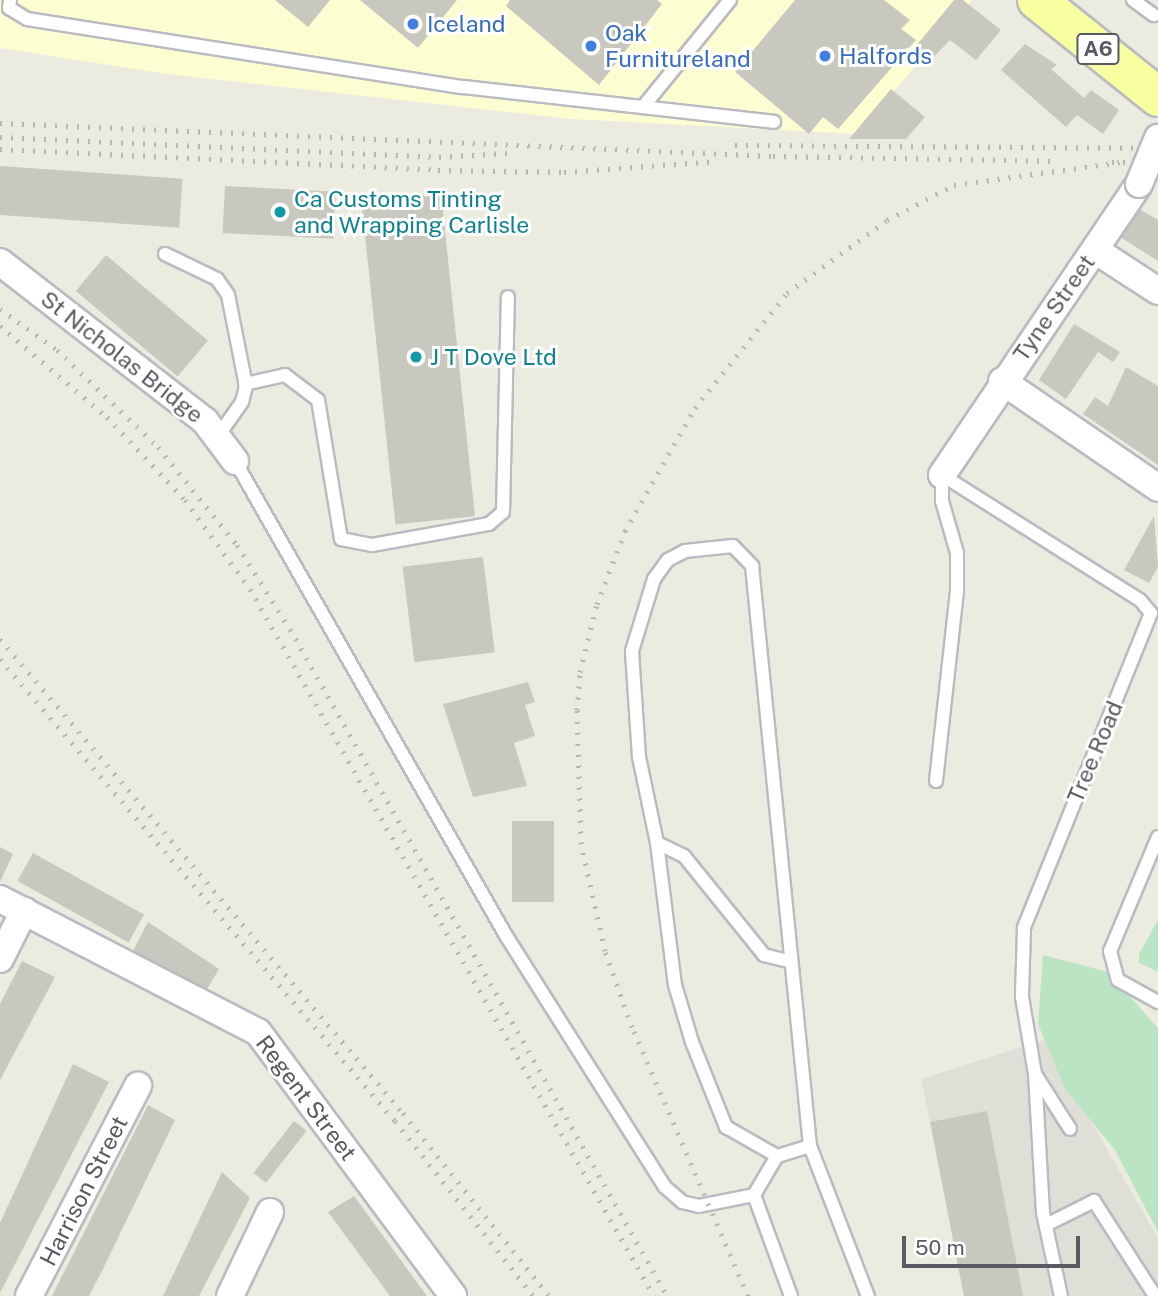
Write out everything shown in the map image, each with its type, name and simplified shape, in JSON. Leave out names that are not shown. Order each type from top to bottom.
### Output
[{"type":"main road","name":"A6","points":[[1037,0],[1158,97]]},
{"type":"street","name":"Tyne Street","points":[[942,475],[1002,381],[1139,184],[1158,138]]},
{"type":"street","points":[[1095,250],[1158,291]]},
{"type":"street","name":"St Nicholas Bridge","points":[[0,262],[211,429],[235,461]]},
{"type":"street","points":[[1002,381],[1158,488]]},
{"type":"street","name":"Regent Street","points":[[0,899],[258,1032],[453,1296]]},
{"type":"street","points":[[0,959],[24,911]]},
{"type":"street","name":"Harrison Street","points":[[29,1296],[138,1086]]},
{"type":"street","points":[[230,1296],[270,1212]]},
{"type":"lane","points":[[10,0],[9,8],[27,19],[463,87],[774,122]]},
{"type":"lane","points":[[643,107],[730,0]]},
{"type":"lane","points":[[1133,0],[1157,14]]},
{"type":"lane","points":[[165,254],[217,279],[228,295],[245,384],[242,402],[211,429]]},
{"type":"lane","points":[[245,384],[285,375],[318,400],[341,539],[372,545],[489,524],[503,512],[508,298]]},
{"type":"lane","points":[[235,461],[505,934],[665,1187],[682,1202],[699,1206],[754,1195],[777,1156],[810,1146]]},
{"type":"lane","points":[[942,475],[1158,612]]},
{"type":"lane","points":[[936,781],[957,592],[957,552],[942,501],[942,475]]},
{"type":"lane","points":[[777,1156],[726,1128],[691,1042],[675,985],[657,843],[639,757],[632,651],[643,607],[668,561],[685,551],[733,546],[752,566],[788,961],[810,1146],[868,1296]]},
{"type":"lane","name":"Tree Road","points":[[1070,1129],[1035,1074],[1022,997],[1024,928],[1149,625],[1152,613],[1140,600]]},
{"type":"lane","points":[[1158,837],[1110,951],[1118,980],[1158,1002]]},
{"type":"lane","points":[[657,843],[684,856],[764,955],[788,961]]},
{"type":"lane","points":[[1035,1074],[1046,1225],[1061,1296]]},
{"type":"lane","points":[[754,1195],[790,1296]]},
{"type":"lane","points":[[1046,1225],[1094,1201],[1156,1296]]},
{"type":"shaded area","points":[[0,0],[972,0],[857,134],[571,119],[167,74],[0,48]]},
{"type":"shaded area","points":[[1158,920],[1158,972],[1139,963],[1139,954]]},
{"type":"shaded area","points":[[1043,955],[1108,972],[1158,1028],[1158,1232],[1115,1150],[1065,1089],[1038,1024]]},
{"type":"shaded area","points":[[1044,1040],[1158,1238],[1158,1296],[967,1296],[921,1079]]},
{"type":"building","points":[[275,0],[330,0],[308,27]]},
{"type":"building","name":"Iceland","points":[[360,0],[457,0],[418,48]]},
{"type":"building","name":"Oak Furnitureland","points":[[510,0],[657,0],[662,4],[599,85],[506,6]]},
{"type":"building","name":"Halfords","points":[[795,0],[884,0],[910,20],[901,29],[916,40],[838,129],[823,117],[809,134],[735,72]]},
{"type":"building","points":[[954,0],[963,0],[1001,30],[976,60],[950,40],[927,64],[911,52]]},
{"type":"building","points":[[1025,44],[1057,65],[1051,69],[1084,98],[1091,90],[1119,110],[1103,134],[1077,115],[1066,127],[1001,70]]},
{"type":"building","points":[[891,89],[925,117],[906,139],[849,139]]},
{"type":"building","points":[[0,166],[183,179],[179,228],[0,215]]},
{"type":"building","name":"Ca Customs Tinting and Wrapping Carlisle","points":[[225,186],[336,192],[333,239],[223,233]]},
{"type":"building","name":"J T Dove Ltd","points":[[441,193],[475,516],[395,525],[361,201]]},
{"type":"building","points":[[1136,207],[1158,220],[1158,261],[1117,235]]},
{"type":"building","points":[[106,255],[208,340],[178,376],[76,291]]},
{"type":"building","points":[[1074,324],[1120,352],[1113,362],[1098,352],[1066,399],[1039,380]]},
{"type":"building","points":[[1126,367],[1158,386],[1158,465],[1083,414],[1095,397],[1108,406]]},
{"type":"building","points":[[1154,516],[1158,567],[1149,583],[1124,570]]},
{"type":"building","points":[[483,557],[495,652],[414,662],[403,567]]},
{"type":"building","points":[[528,682],[535,702],[525,705],[535,736],[514,743],[527,786],[473,797],[443,704]]},
{"type":"building","points":[[512,821],[554,821],[554,902],[512,902]]},
{"type":"building","points":[[0,847],[13,854],[0,882]]},
{"type":"building","points":[[33,853],[144,915],[129,943],[17,881]]},
{"type":"building","points":[[148,922],[219,969],[206,991],[133,951]]},
{"type":"building","points":[[22,961],[55,977],[0,1080],[0,1004]]},
{"type":"building","points":[[73,1064],[109,1082],[0,1293],[0,1223]]},
{"type":"building","points":[[148,1105],[175,1120],[103,1269],[89,1296],[52,1296]]},
{"type":"building","points":[[987,1111],[1023,1296],[964,1296],[930,1122]]},
{"type":"building","points":[[294,1121],[307,1131],[266,1183],[253,1173]]},
{"type":"building","points":[[222,1172],[250,1198],[199,1296],[163,1296]]},
{"type":"building","points":[[354,1196],[427,1296],[390,1296],[328,1212]]},
{"type":"railway","points":[[0,123],[773,156],[1056,161]]},
{"type":"railway","points":[[0,137],[439,157],[507,153]]},
{"type":"railway","points":[[735,145],[1158,148]]},
{"type":"railway","points":[[0,149],[438,170],[564,172],[718,161]]},
{"type":"railway","points":[[1112,162],[1158,161]]},
{"type":"railway","points":[[748,1296],[632,1027],[605,951],[581,844],[577,710],[580,672],[597,604],[625,531],[695,408],[787,293],[887,220],[954,185],[1121,162]]},
{"type":"railway","points":[[0,309],[57,350],[158,447],[237,545],[290,629],[667,1296]]},
{"type":"railway","points":[[0,326],[107,417],[185,500],[250,589],[654,1296]]},
{"type":"railway","points":[[0,639],[403,1113],[549,1296]]},
{"type":"railway","points":[[0,659],[395,1121],[533,1296]]},
{"type":"place","name":"Iceland","points":[[413,24]]},
{"type":"place","name":"Oak Furnitureland","points":[[591,46]]},
{"type":"place","name":"Halfords","points":[[825,56]]},
{"type":"place","name":"Ca Customs Tinting and Wrapping Carlisle","points":[[280,212]]},
{"type":"place","name":"J T Dove Ltd","points":[[416,357]]}]
